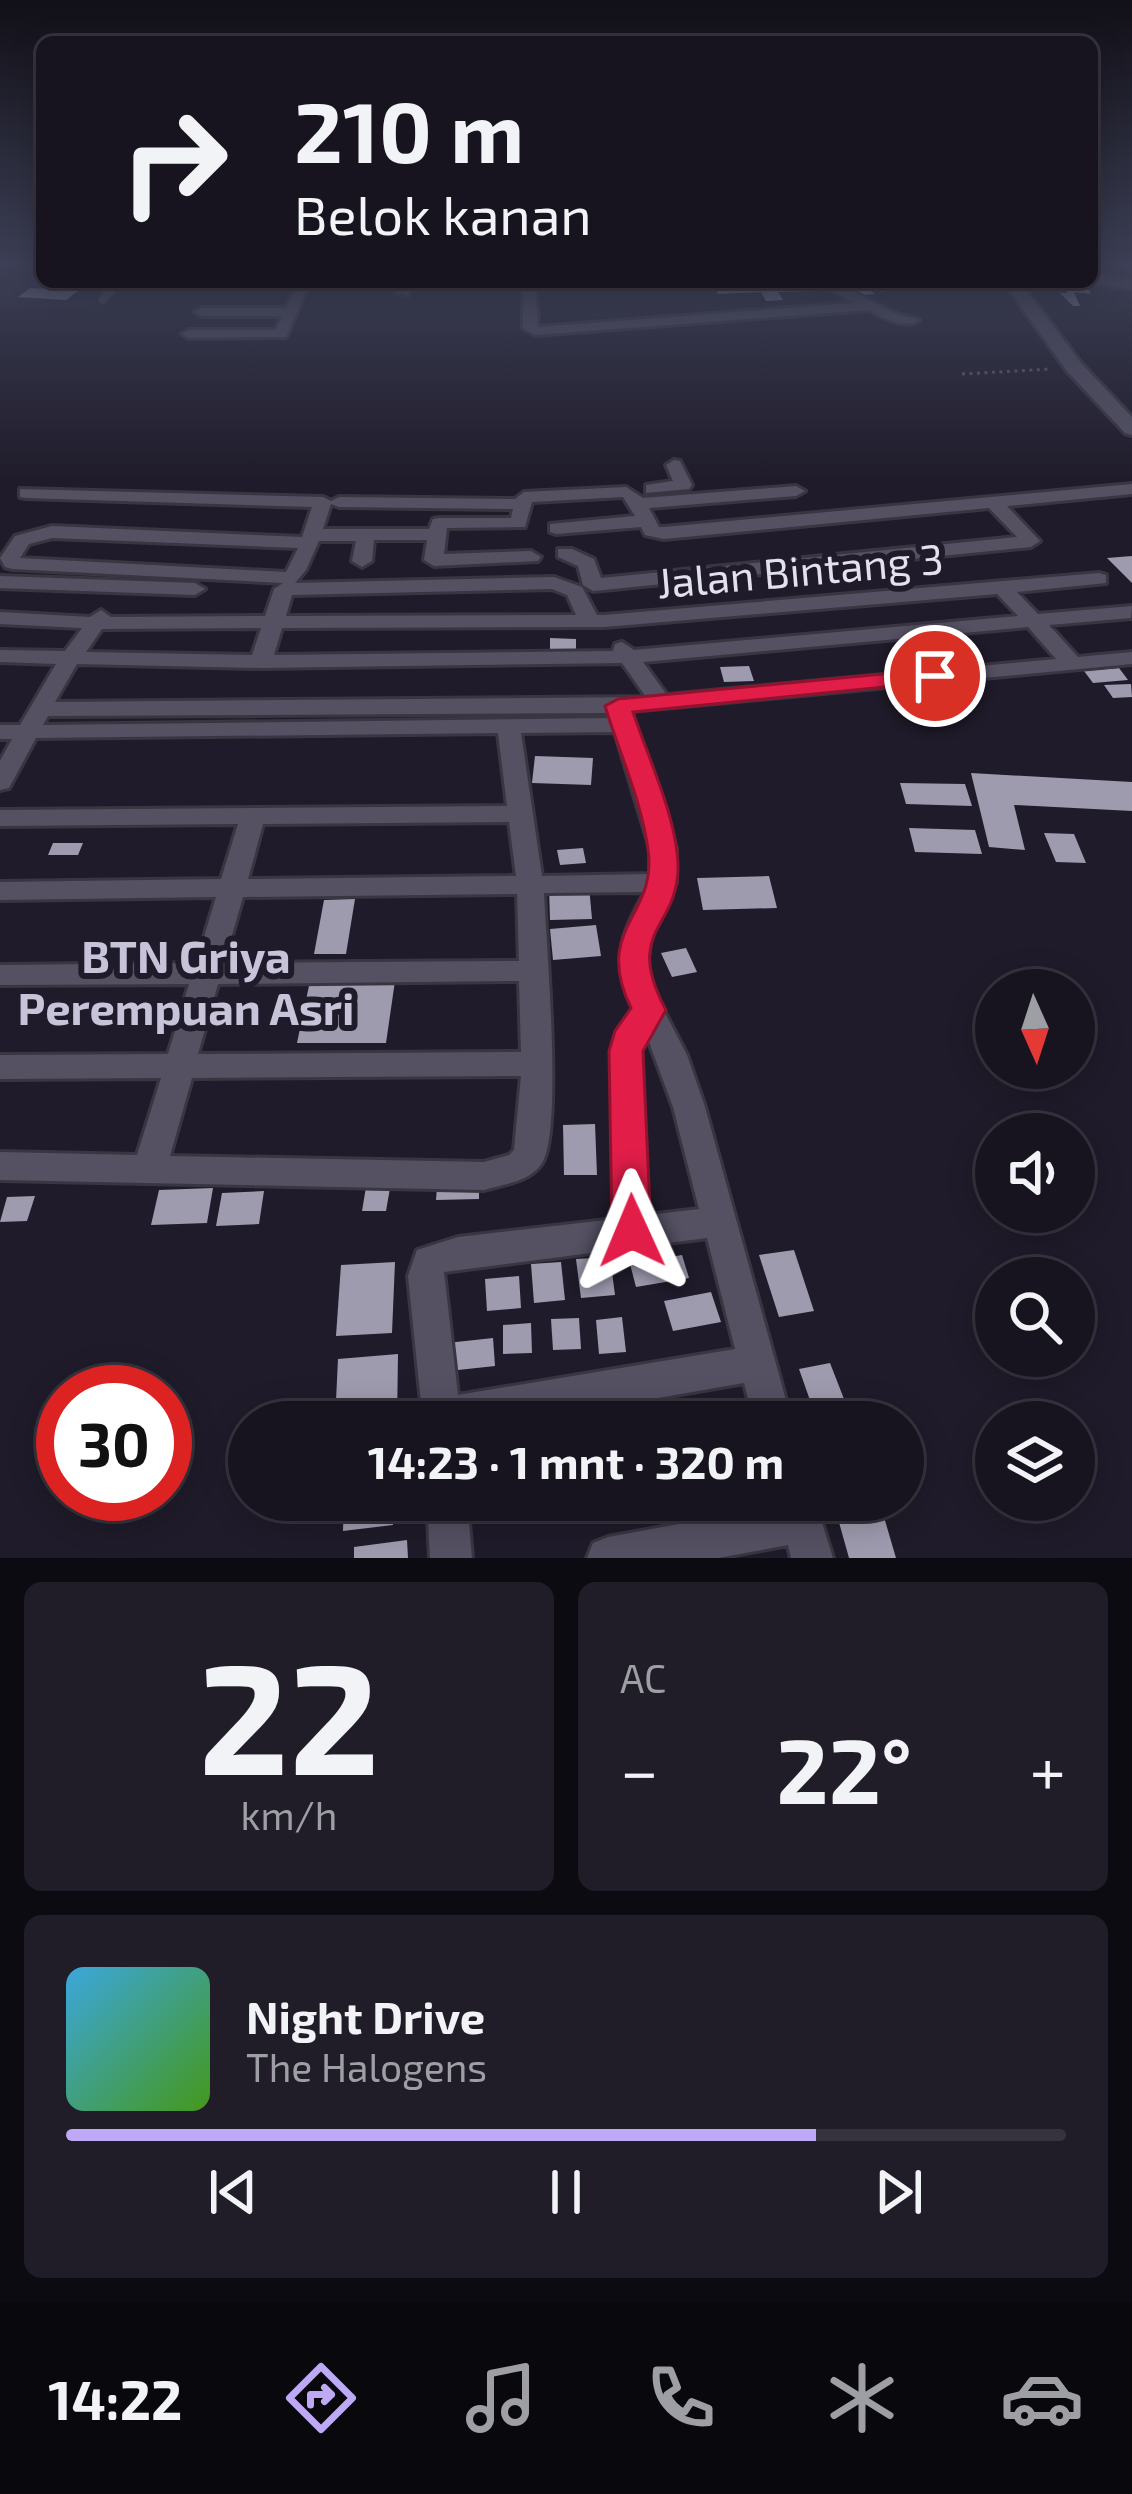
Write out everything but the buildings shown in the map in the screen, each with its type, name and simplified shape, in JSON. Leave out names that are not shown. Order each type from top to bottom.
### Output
[{"type":"street","points":[[1050,336],[1132,429]]},
{"type":"street","points":[[565,553],[587,563],[593,585],[654,528],[683,485],[674,465]]},
{"type":"street","points":[[611,470],[654,528]]},
{"type":"street","points":[[531,557],[434,560],[439,523],[519,523],[524,497],[654,528],[1132,488]]},
{"type":"street","points":[[654,528],[796,491]]},
{"type":"street","points":[[26,493],[322,502],[310,539],[296,575],[282,579],[16,564],[10,558],[22,540],[52,532],[310,539],[437,534]]},
{"type":"street","points":[[339,502],[523,504]]},
{"type":"street","points":[[556,528],[1031,542],[994,502]]},
{"type":"street","points":[[362,561],[365,535]]},
{"type":"street","name":"Jalan Bintang 3","points":[[0,618],[96,623],[597,621],[1099,579]]},
{"type":"street","points":[[0,582],[120,590],[554,583],[575,591],[662,704]]},
{"type":"street","points":[[1003,588],[1071,662]]},
{"type":"street","points":[[262,662],[284,589]]},
{"type":"street","points":[[0,783],[68,660],[120,590]]},
{"type":"street","points":[[0,656],[262,662],[628,657],[1131,613]]},
{"type":"street","points":[[33,720],[509,729],[621,716],[662,704],[1132,658]]},
{"type":"street","points":[[0,731],[33,720],[621,716]]},
{"type":"street","points":[[621,716],[663,848],[663,883],[637,932],[633,953],[637,986],[672,1055],[767,1401]]},
{"type":"street","points":[[0,1166],[497,1175],[520,1166],[530,1154],[537,1064],[530,885],[509,729]]},
{"type":"street","points":[[0,818],[523,814]]},
{"type":"street","points":[[150,1167],[253,816]]},
{"type":"street","points":[[0,891],[232,892],[663,883]]},
{"type":"street","points":[[0,975],[533,971]]},
{"type":"street","points":[[632,1231],[626,1051],[632,1031],[649,1010]]},
{"type":"street","points":[[0,1067],[537,1064]]},
{"type":"street","points":[[440,1401],[426,1276],[429,1261],[458,1252],[718,1222]]},
{"type":"street","points":[[543,1401],[757,1363]]},
{"type":"street","points":[[448,1521],[451,1558]]},
{"type":"street","points":[[608,1558],[802,1527]]},
{"type":"path","points":[[962,374],[1074,367]]},
{"type":"district","name":"BTN Griya Perempuan Asri","points":[[186,981]]},
{"type":"route","points":[[632,1231],[626,1051],[632,1031],[649,1010],[637,986],[633,953],[637,932],[658,896],[664,873],[663,848],[618,706],[935,676]]}]
